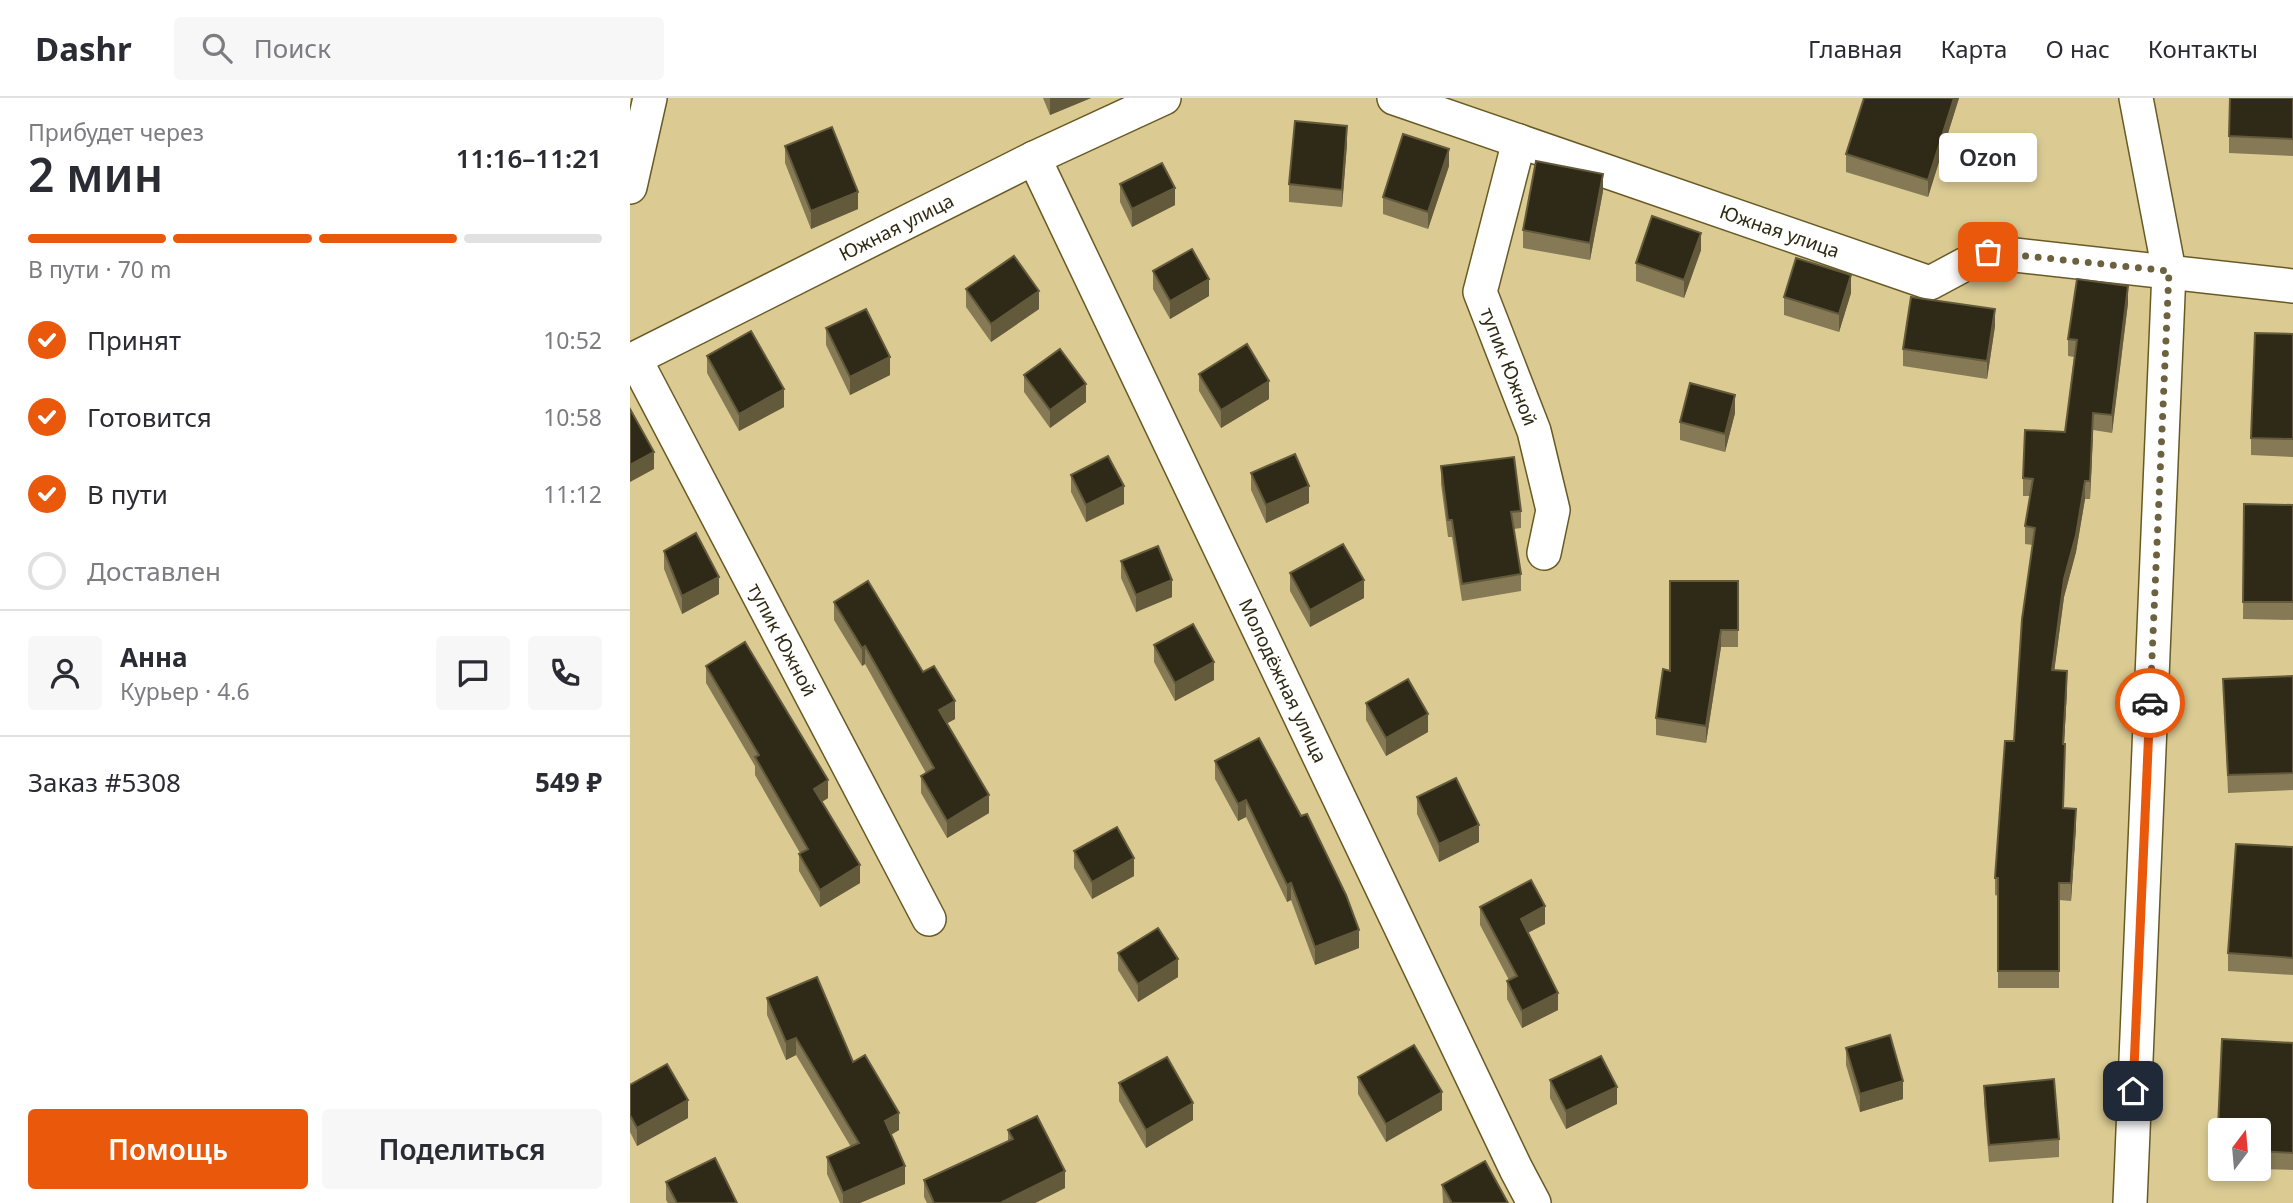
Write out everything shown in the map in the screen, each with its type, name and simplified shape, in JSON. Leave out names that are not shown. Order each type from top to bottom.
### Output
[{"type":"street","points":[[630,187],[650,98]]},
{"type":"street","name":"Южная улица","points":[[633,360],[1034,158],[1164,98]]},
{"type":"street","name":"Южная улица","points":[[1394,98],[1930,283],[1988,252],[2293,286]]},
{"type":"street","points":[[2130,1203],[2169,271],[2136,98]]},
{"type":"street","name":"тупик Южной","points":[[1519,141],[1480,292],[1534,431],[1553,510],[1544,553]]},
{"type":"street","name":"Молодёжная улица","points":[[1034,158],[1534,1203]]},
{"type":"street","name":"тупик Южной","points":[[633,360],[929,919]]},
{"type":"building","points":[[1864,98],[1954,98],[1928,180],[1846,154]]},
{"type":"building","points":[[2230,98],[2293,98],[2293,139],[2229,136]]},
{"type":"building","points":[[1295,121],[1347,126],[1342,190],[1289,184]]},
{"type":"building","points":[[832,127],[858,192],[811,211],[785,146]]},
{"type":"building","points":[[1403,134],[1449,149],[1428,212],[1383,197]]},
{"type":"building","points":[[1536,161],[1603,174],[1590,243],[1523,230]]},
{"type":"building","points":[[1162,163],[1175,188],[1132,209],[1120,184]]},
{"type":"building","points":[[1652,216],[1701,233],[1684,280],[1636,263]]},
{"type":"building","points":[[1192,249],[1209,279],[1170,301],[1153,271]]},
{"type":"building","points":[[1014,256],[1039,291],[991,324],[966,289]]},
{"type":"building","points":[[1796,258],[1851,275],[1839,314],[1784,297]]},
{"type":"building","points":[[2077,279],[2128,286],[2112,415],[2093,413],[2090,481],[2085,481],[2076,535],[2064,579],[2052,670],[2067,671],[2063,808],[2076,809],[2071,883],[2059,883],[2059,971],[1998,971],[1998,878],[1995,878],[2005,741],[2014,741],[2022,619],[2035,528],[2025,526],[2033,479],[2023,478],[2025,430],[2065,432],[2077,340],[2068,339]]},
{"type":"building","points":[[1911,297],[1995,309],[1987,361],[1903,349]]},
{"type":"building","points":[[866,309],[890,357],[850,377],[826,328]]},
{"type":"building","points":[[751,331],[784,389],[739,414],[707,356]]},
{"type":"building","points":[[2255,333],[2293,334],[2293,439],[2251,438]]},
{"type":"building","points":[[1247,344],[1269,381],[1221,410],[1199,374]]},
{"type":"building","points":[[1060,349],[1086,384],[1050,410],[1024,375]]},
{"type":"building","points":[[1690,383],[1735,395],[1725,434],[1680,422]]},
{"type":"building","points":[[630,409],[654,452],[630,465]]},
{"type":"building","points":[[1295,454],[1309,486],[1266,505],[1251,473]]},
{"type":"building","points":[[1108,456],[1124,486],[1086,505],[1071,475]]},
{"type":"building","points":[[1514,457],[1521,511],[1511,512],[1521,574],[1462,584],[1452,520],[1448,520],[1441,466]]},
{"type":"building","points":[[2244,504],[2293,505],[2293,602],[2243,602]]},
{"type":"building","points":[[696,533],[719,577],[682,596],[664,551]]},
{"type":"building","points":[[1343,544],[1364,580],[1310,610],[1290,573]]},
{"type":"building","points":[[1158,546],[1172,580],[1136,595],[1121,561]]},
{"type":"building","points":[[868,581],[923,672],[934,666],[955,701],[939,710],[989,795],[947,821],[921,776],[934,768],[865,646],[862,648],[834,602]]},
{"type":"building","points":[[1670,581],[1738,581],[1738,630],[1721,630],[1706,726],[1656,718],[1663,669],[1670,671]]},
{"type":"building","points":[[1193,624],[1214,662],[1175,683],[1154,645]]},
{"type":"building","points":[[745,642],[828,780],[814,789],[860,865],[820,890],[799,854],[808,849],[755,757],[759,755],[706,666]]},
{"type":"building","points":[[2293,676],[2293,773],[2228,775],[2223,679]]},
{"type":"building","points":[[1408,679],[1428,714],[1386,738],[1366,703]]},
{"type":"building","points":[[1259,738],[1301,816],[1307,814],[1346,895],[1359,930],[1315,947],[1291,883],[1287,885],[1246,800],[1238,804],[1215,761]]},
{"type":"building","points":[[1456,778],[1479,825],[1439,844],[1417,797]]},
{"type":"building","points":[[1117,827],[1134,858],[1092,882],[1074,851]]},
{"type":"building","points":[[2236,844],[2293,847],[2293,958],[2228,953]]},
{"type":"building","points":[[1531,880],[1545,906],[1521,919],[1558,993],[1522,1011],[1507,981],[1517,976],[1480,907]]},
{"type":"building","points":[[1158,928],[1178,959],[1138,984],[1118,953]]},
{"type":"building","points":[[817,977],[853,1062],[865,1055],[899,1113],[885,1121],[905,1166],[843,1193],[827,1157],[859,1143],[796,1038],[786,1042],[767,998]]},
{"type":"building","points":[[1890,1035],[1903,1081],[1860,1094],[1846,1048]]},
{"type":"building","points":[[2222,1039],[2293,1043],[2293,1153],[2272,1152],[2272,1118],[2218,1118]]},
{"type":"building","points":[[1414,1045],[1442,1092],[1386,1124],[1358,1077]]},
{"type":"building","points":[[1601,1056],[1617,1087],[1566,1111],[1550,1080]]},
{"type":"building","points":[[1167,1057],[1193,1103],[1146,1130],[1119,1083]]},
{"type":"building","points":[[667,1064],[688,1100],[637,1128],[630,1115],[630,1085]]},
{"type":"building","points":[[2054,1079],[2059,1139],[1989,1145],[1984,1086]]},
{"type":"building","points":[[1037,1116],[1065,1171],[1002,1203],[934,1203],[924,1180],[1013,1139],[1008,1130]]},
{"type":"building","points":[[715,1158],[737,1203],[677,1203],[666,1182]]},
{"type":"building","points":[[1485,1161],[1508,1203],[1452,1203],[1442,1185]]},
{"type":"way so far","points":[[1988,252],[2169,271],[2150,703]]},
{"type":"place","name":"Ozon","points":[[1988,252]]},
{"type":"route","points":[[2133,1091],[2150,703]]}]
